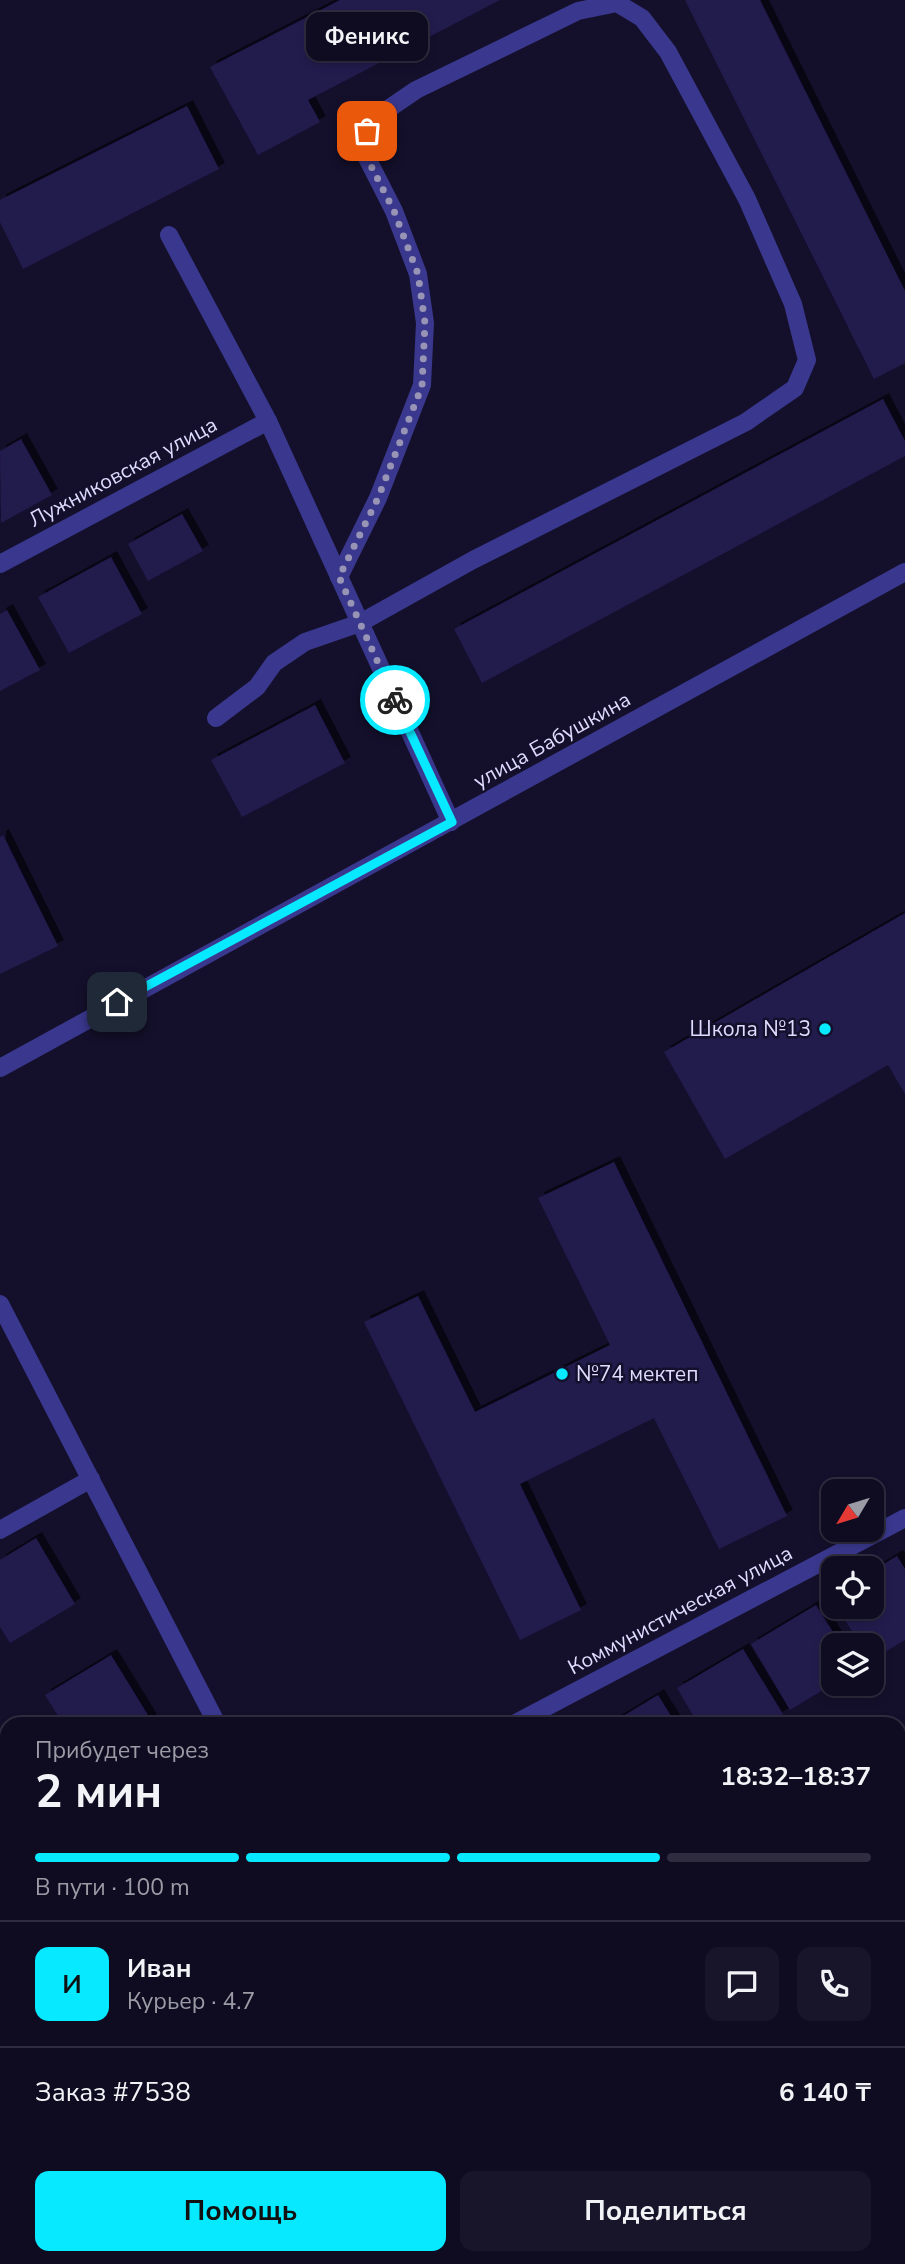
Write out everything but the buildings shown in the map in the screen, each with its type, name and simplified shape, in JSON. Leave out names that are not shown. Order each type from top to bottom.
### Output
[{"type":"street","points":[[216,718],[257,687],[274,663],[304,642],[360,623],[473,560],[746,422],[795,388],[807,360],[793,304],[747,199],[668,52],[642,18],[617,3],[578,11],[416,90],[381,114],[367,131],[366,156],[394,211],[418,274],[425,323],[422,386],[378,498],[339,577]]},
{"type":"street","points":[[169,235],[268,421],[452,822]]},
{"type":"street","name":"Лужниковская улица","points":[[0,564],[268,421]]},
{"type":"street","name":"улица Бабушкина","points":[[0,1068],[211,949],[452,822],[905,572]]},
{"type":"street","points":[[0,1304],[213,1717]]},
{"type":"street","points":[[0,1530],[91,1479]]},
{"type":"street","name":"Коммунистическая улица","points":[[527,1717],[905,1518]]},
{"type":"way so far","points":[[367,131],[366,156],[394,211],[418,274],[425,323],[422,386],[378,498],[339,577],[395,700]]},
{"type":"place","name":"Феникс","points":[[367,131]]},
{"type":"place","name":"Школа №13","points":[[825,1029]]},
{"type":"place","name":"№74 мектеп","points":[[562,1374]]},
{"type":"route","points":[[117,1002],[211,949],[452,822],[395,700]]}]
